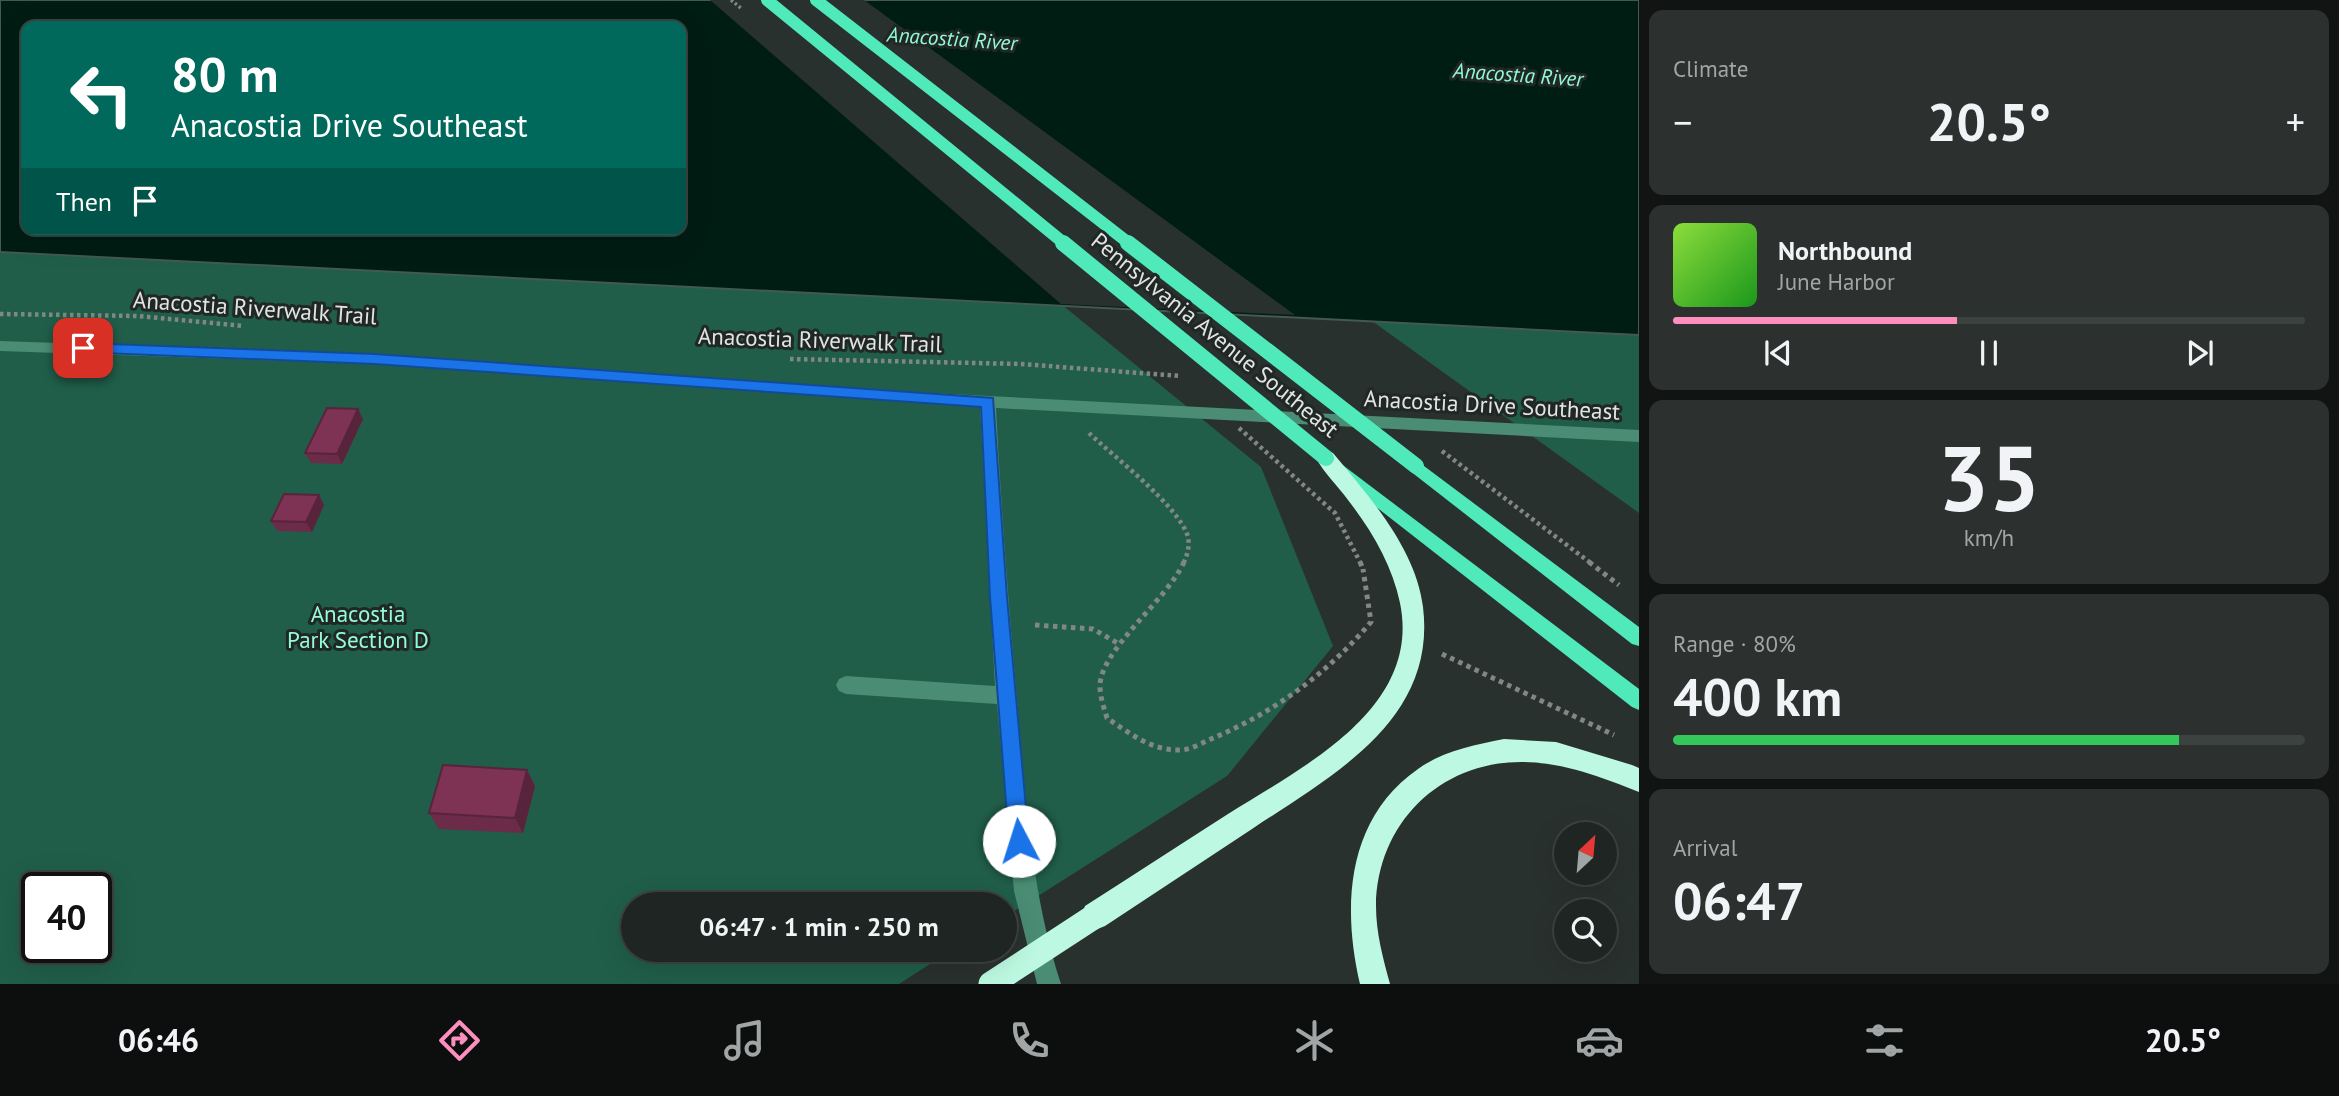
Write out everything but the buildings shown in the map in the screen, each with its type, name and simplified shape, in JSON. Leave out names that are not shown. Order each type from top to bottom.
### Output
[{"type":"highway","points":[[991,984],[1341,756],[1382,714],[1403,682],[1414,646],[1413,607],[1409,587],[1386,537],[1368,509],[1326,458]]},
{"type":"highway","points":[[1375,984],[1363,916],[1367,864],[1384,821],[1415,786],[1454,763],[1502,751],[1526,750],[1578,758],[1639,779]]},
{"type":"main road","name":"Pennsylvania Avenue Southeast","points":[[767,0],[1326,458],[1639,701]]},
{"type":"main road","name":"Pennsylvania Avenue Southeast","points":[[816,0],[1639,638]]},
{"type":"street","name":"Anacostia Drive Southeast","points":[[0,346],[375,359],[988,402],[1639,436]]},
{"type":"street","points":[[988,402],[1006,696],[1021,866],[1049,984]]},
{"type":"street","points":[[846,685],[1006,696]]},
{"type":"path","name":"Anacostia Riverwalk Trail","points":[[0,314],[138,316],[247,326]]},
{"type":"path","name":"Anacostia Riverwalk Trail","points":[[784,359],[1021,364],[1184,376]]},
{"type":"path","points":[[1086,430],[1174,514],[1188,539],[1186,564],[1119,644],[1100,682],[1107,719],[1147,746],[1181,751],[1222,735],[1294,693],[1359,638],[1371,622],[1363,569]]},
{"type":"path","points":[[1035,625],[1093,629],[1119,644]]},
{"type":"path","points":[[1439,653],[1627,741]]},
{"type":"green space","name":"Anacostia Park Section D","points":[[0,252],[1061,304],[1261,467],[1333,646],[1227,776],[1017,909],[1017,892],[621,892],[621,962],[933,962],[899,984],[0,984]]},
{"type":"green space","points":[[1372,321],[1639,335],[1639,513]]},
{"type":"water","name":"Anacostia River","points":[[0,0],[1639,0],[1639,335],[0,252]]},
{"type":"pier","points":[[710,0],[864,0],[1295,315],[1061,304]]},
{"type":"route","points":[[83,348],[375,359],[988,402],[998,597],[1019,841]]}]
